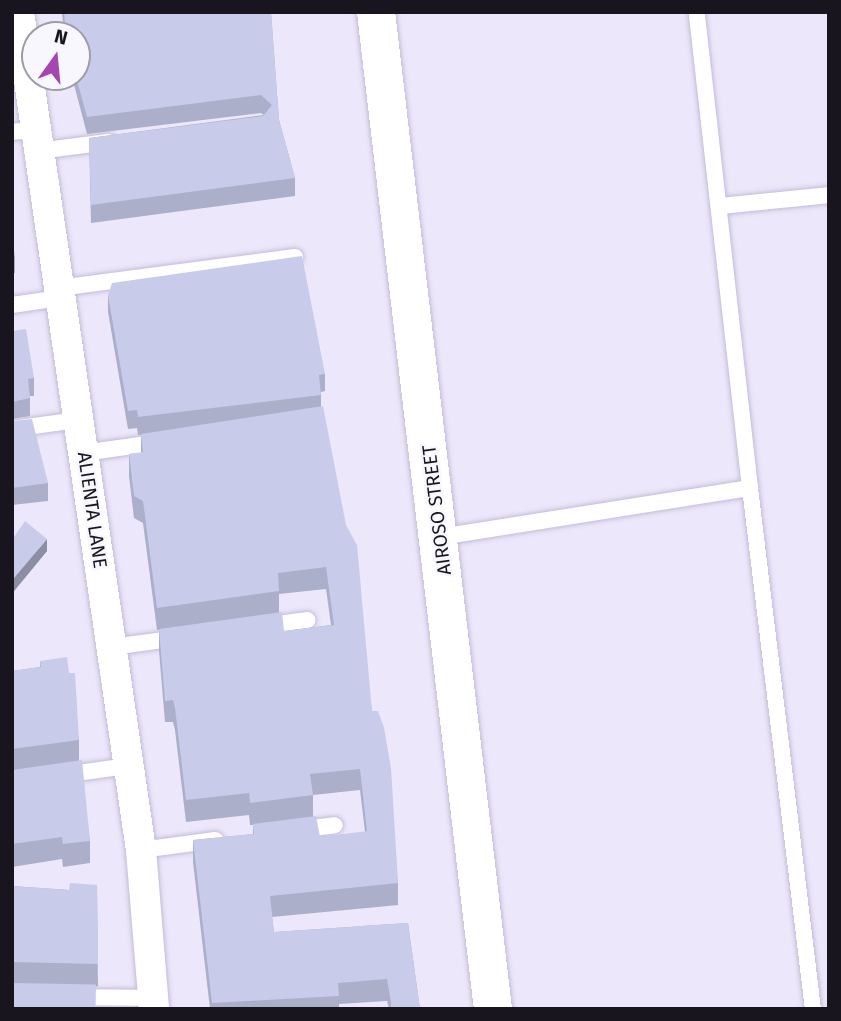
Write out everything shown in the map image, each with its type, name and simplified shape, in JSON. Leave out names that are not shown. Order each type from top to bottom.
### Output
[{"type":"street","name":"AIROSO STREET","points":[[376,12],[440,537],[493,1009]]},
{"type":"street","name":"ALIENTA LANE","points":[[17,14],[28,137],[59,293],[141,850],[154,1004]]},
{"type":"lane","points":[[697,12],[721,206],[750,488],[813,1009]]},
{"type":"lane","points":[[28,137],[130,139]]},
{"type":"lane","points":[[721,206],[829,195]]},
{"type":"lane","points":[[12,304],[59,293],[295,257]]},
{"type":"lane","points":[[12,429],[78,420]]},
{"type":"lane","points":[[83,453],[179,440]]},
{"type":"lane","points":[[440,537],[750,488]]},
{"type":"lane","points":[[242,629],[308,620]]},
{"type":"lane","points":[[112,647],[203,634]]},
{"type":"lane","points":[[38,779],[127,766]]},
{"type":"lane","points":[[279,832],[335,825]]},
{"type":"lane","points":[[141,850],[238,837]]},
{"type":"lane","points":[[51,996],[154,1004]]},
{"type":"building","points":[[64,12],[271,12],[279,120],[295,178],[91,205],[89,138],[263,116],[272,105],[261,95],[87,117],[80,91],[91,91],[91,21],[65,21]]},
{"type":"building","points":[[302,256],[325,374],[319,375],[321,395],[138,417],[137,410],[128,411],[108,295],[112,283]]},
{"type":"building","points":[[26,329],[34,378],[28,379],[30,398],[12,402],[12,331]]},
{"type":"building","points":[[323,406],[346,525],[357,545],[372,711],[378,711],[384,728],[391,768],[398,883],[270,896],[274,932],[408,923],[420,1009],[391,1009],[387,979],[338,983],[339,996],[212,1003],[193,840],[254,834],[253,824],[316,816],[320,837],[367,831],[360,769],[310,774],[313,795],[250,803],[249,793],[186,800],[175,708],[173,700],[165,701],[159,629],[282,612],[284,631],[334,625],[326,567],[278,573],[279,591],[157,608],[143,501],[134,496],[129,454],[143,452],[141,434]]},
{"type":"building","points":[[32,419],[48,483],[12,488],[12,421]]},
{"type":"building","points":[[25,521],[47,539],[14,578],[12,540]]},
{"type":"building","points":[[67,657],[69,673],[75,673],[79,740],[12,749],[12,671],[41,667],[40,661]]},
{"type":"building","points":[[82,760],[90,841],[63,844],[62,837],[12,844],[12,770]]},
{"type":"building","points":[[70,883],[97,885],[98,964],[12,962],[12,886],[69,890]]},
{"type":"building","points":[[12,983],[96,984],[96,1009],[12,1009]]}]
